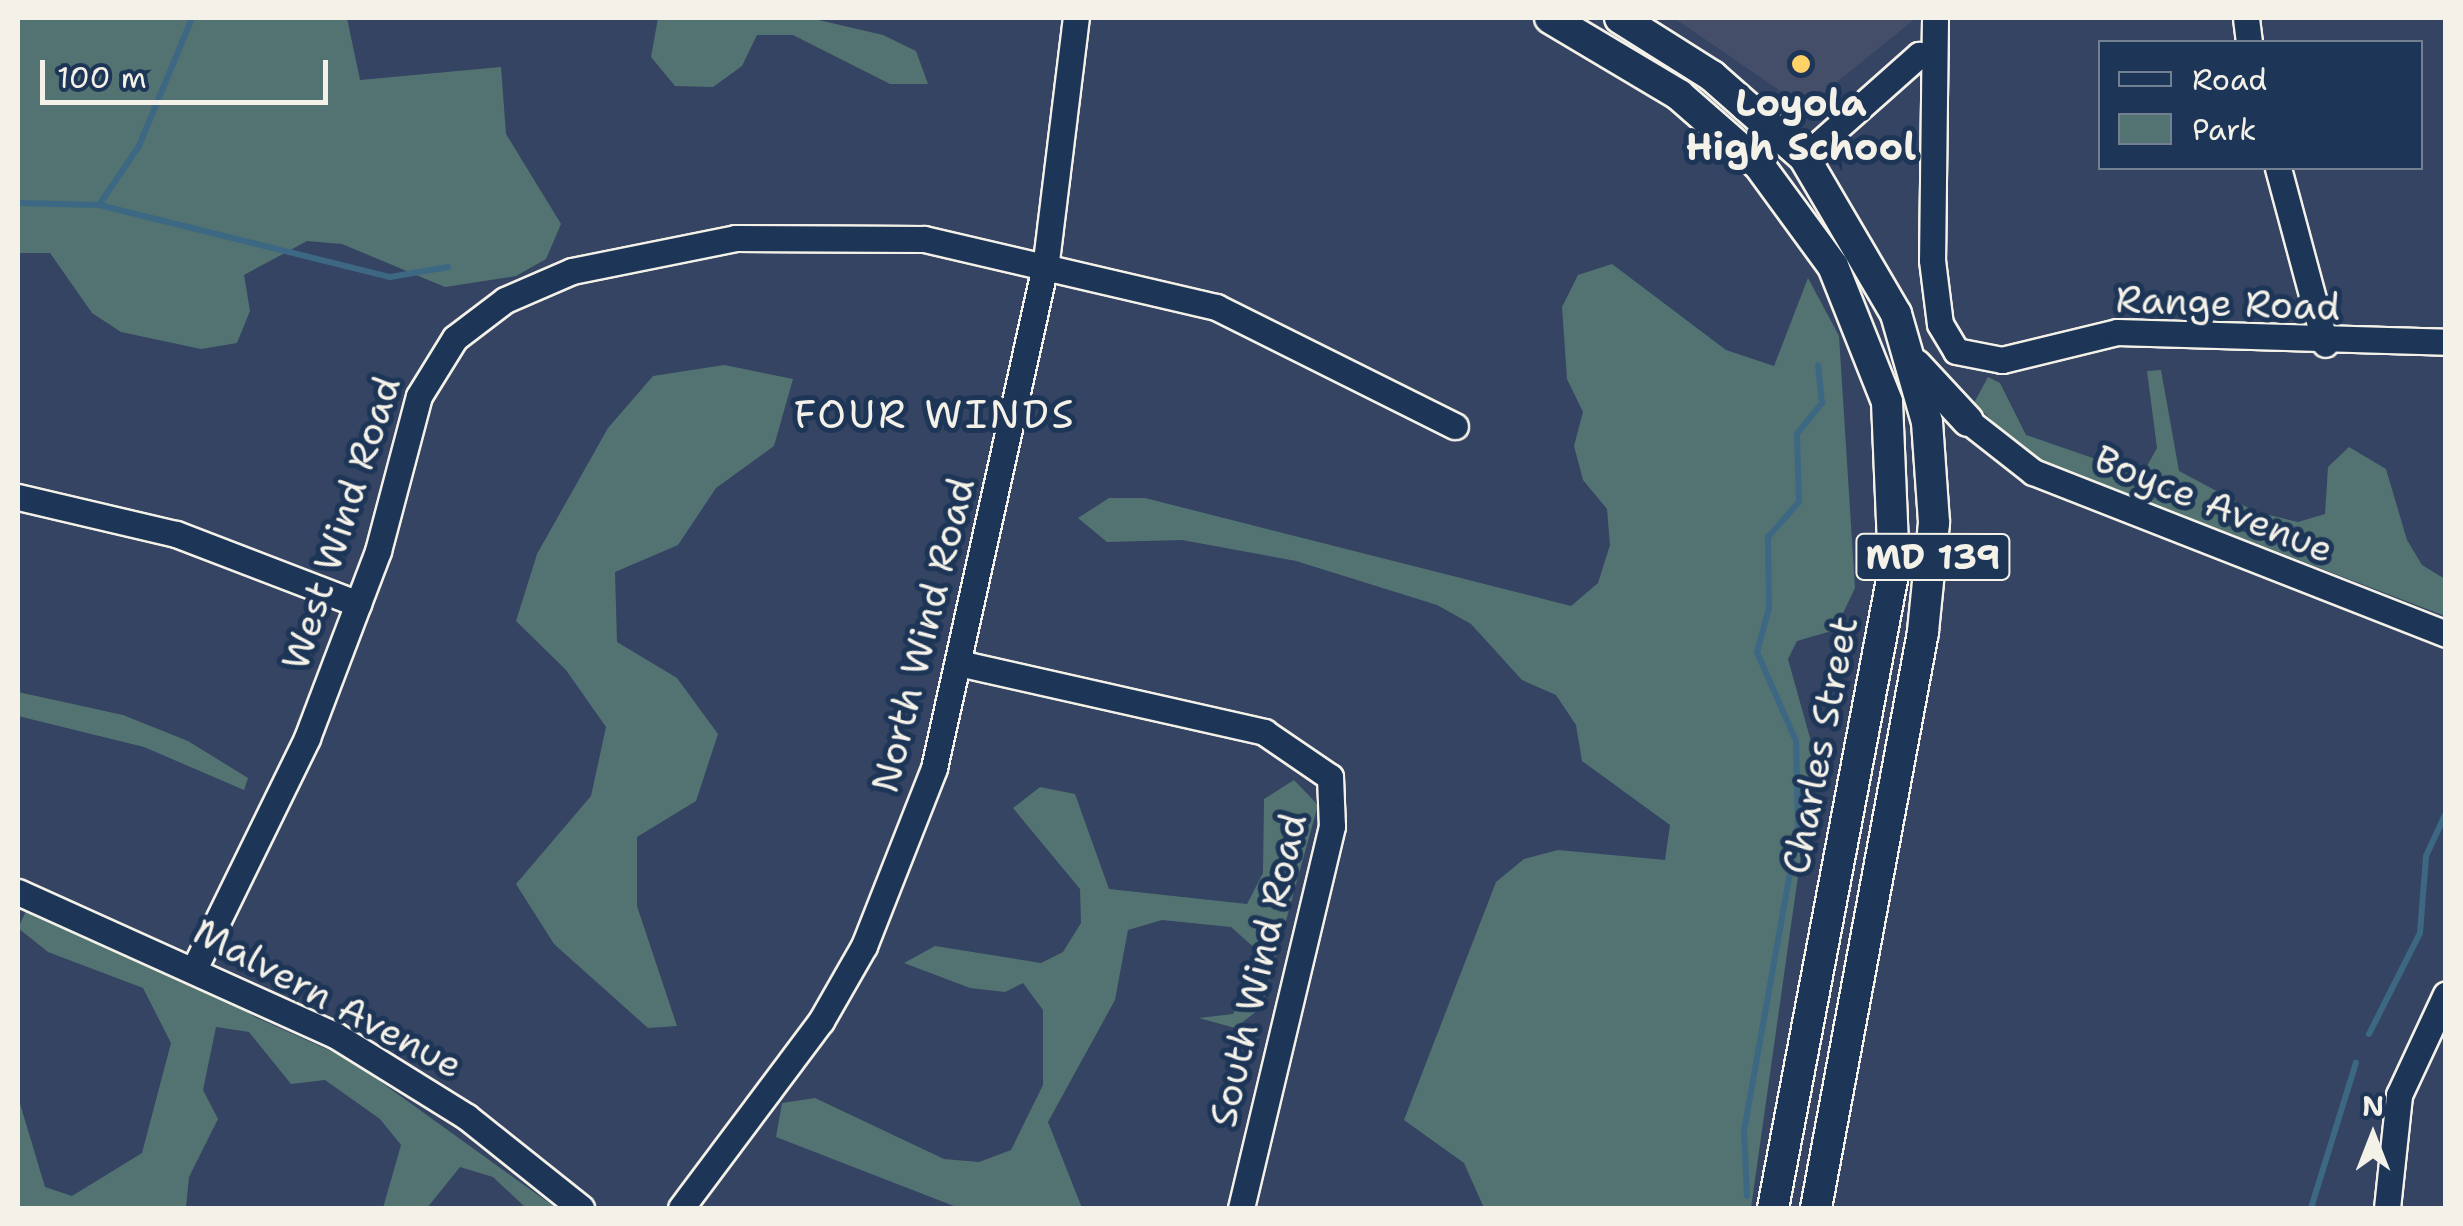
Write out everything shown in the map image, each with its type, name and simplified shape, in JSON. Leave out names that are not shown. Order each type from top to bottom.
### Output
[{"type":"main road","name":"Charles Street","points":[[1550,18],[1679,95],[1760,165],[1833,266],[1872,345],[1894,454],[1894,569],[1773,1208]]},
{"type":"main road","name":"MD 139","points":[[1620,18],[1712,76],[1804,156],[1874,268],[1912,361],[1928,422],[1934,523],[1923,632],[1816,1208]]},
{"type":"main road","points":[[1594,44],[1645,54],[1773,153],[1804,156],[1804,182],[1847,253],[1872,345]]},
{"type":"main road","points":[[1912,361],[1968,421]]},
{"type":"main road","points":[[1928,422],[1968,421]]},
{"type":"street","name":"North Wind Road","points":[[680,1208],[758,1113],[864,946],[905,854],[963,664],[1046,261],[1076,18]]},
{"type":"street","name":"Range Road","points":[[1935,18],[1932,260],[1940,324],[1956,351],[2002,360],[2117,332],[2326,344],[2446,342]]},
{"type":"street","points":[[1804,156],[1919,55],[1934,55]]},
{"type":"street","points":[[2279,170],[2326,344]]},
{"type":"street","name":"West Wind Road","points":[[195,967],[278,805],[358,604],[434,365],[505,300],[572,271],[798,233],[924,239],[1155,286],[1265,327],[1455,426]]},
{"type":"street","name":"Boyce Avenue","points":[[1968,421],[2034,472],[2446,634]]},
{"type":"street","points":[[18,497],[176,534],[358,604]]},
{"type":"street","name":"South Wind Road","points":[[963,664],[1264,732],[1330,777],[1332,826],[1241,1208]]},
{"type":"street","name":"Malvern Avenue","points":[[18,892],[195,967],[428,1091],[581,1208]]},
{"type":"street","points":[[2386,1208],[2399,1096],[2446,994]]},
{"type":"shaded area","name":"Loyola High School","points":[[1674,18],[1916,18],[1805,108]]},
{"type":"green space","points":[[18,18],[347,18],[360,80],[501,67],[506,134],[561,224],[546,259],[516,276],[445,287],[342,244],[307,241],[244,275],[250,311],[237,343],[201,349],[121,332],[92,313],[50,253],[18,253]]},
{"type":"green space","points":[[658,18],[810,18],[883,35],[916,51],[928,84],[890,84],[793,35],[757,35],[742,66],[713,87],[675,86],[651,57]]},
{"type":"green space","points":[[1612,264],[1726,350],[1774,366],[1808,278],[1839,336],[1855,588],[1835,630],[1797,641],[1788,659],[1815,756],[1751,1208],[1484,1208],[1464,1163],[1404,1120],[1496,882],[1524,859],[1558,850],[1665,860],[1670,825],[1582,761],[1576,725],[1556,695],[1522,680],[1471,624],[1437,605],[1296,561],[1182,540],[1107,542],[1078,518],[1109,498],[1145,498],[1571,606],[1598,583],[1610,545],[1607,509],[1583,480],[1574,446],[1583,412],[1567,379],[1562,307],[1578,275]]},
{"type":"green space","points":[[724,365],[793,379],[774,446],[716,488],[678,545],[615,572],[617,642],[677,678],[718,734],[696,801],[637,837],[637,906],[677,1026],[648,1028],[554,944],[516,884],[591,796],[606,727],[566,670],[516,621],[537,554],[608,428],[653,376]]},
{"type":"green space","points":[[2161,370],[2179,471],[2256,512],[2298,522],[2325,514],[2328,467],[2349,447],[2386,469],[2407,540],[2422,565],[2445,579],[2445,616],[2030,457],[1974,403],[1988,377],[2000,383],[2026,435],[2142,475],[2157,448],[2147,371]]},
{"type":"green space","points":[[18,692],[123,715],[188,741],[248,778],[244,790],[144,747],[18,716]]},
{"type":"green space","points":[[1294,780],[1318,805],[1262,1007],[1235,1028],[1199,1018],[1233,1014],[1250,984],[1257,950],[1231,927],[1162,920],[1128,930],[1115,1000],[1048,1122],[1082,1208],[959,1208],[776,1137],[782,1103],[815,1098],[944,1159],[979,1162],[1011,1150],[1043,1085],[1043,1010],[1023,983],[1005,992],[970,988],[904,963],[935,946],[1041,963],[1063,952],[1081,923],[1080,889],[1013,808],[1040,787],[1075,794],[1109,889],[1247,904],[1263,873],[1264,799]]},
{"type":"green space","points":[[26,911],[201,981],[255,1017],[349,1059],[556,1208],[526,1208],[493,1177],[460,1167],[427,1208],[383,1208],[401,1145],[380,1119],[325,1080],[291,1084],[249,1032],[216,1027],[203,1090],[218,1119],[189,1177],[186,1208],[18,1208],[18,1097],[45,1187],[72,1196],[142,1153],[171,1043],[143,988],[48,952],[18,928]]},
{"type":"waterway","points":[[99,205],[139,146],[192,18]]},
{"type":"waterway","points":[[18,203],[99,205],[390,277],[448,267]]},
{"type":"waterway","points":[[1747,1196],[1744,1131],[1798,828],[1796,741],[1757,652],[1769,608],[1768,537],[1799,502],[1797,434],[1822,403],[1818,365]]},
{"type":"waterway","points":[[2369,1034],[2420,933],[2426,856],[2446,813]]},
{"type":"waterway","points":[[2311,1208],[2356,1063]]},
{"type":"place","name":"Loyola High School","points":[[1801,64]]},
{"type":"district","name":"FOUR WINDS","points":[[935,414]]}]
